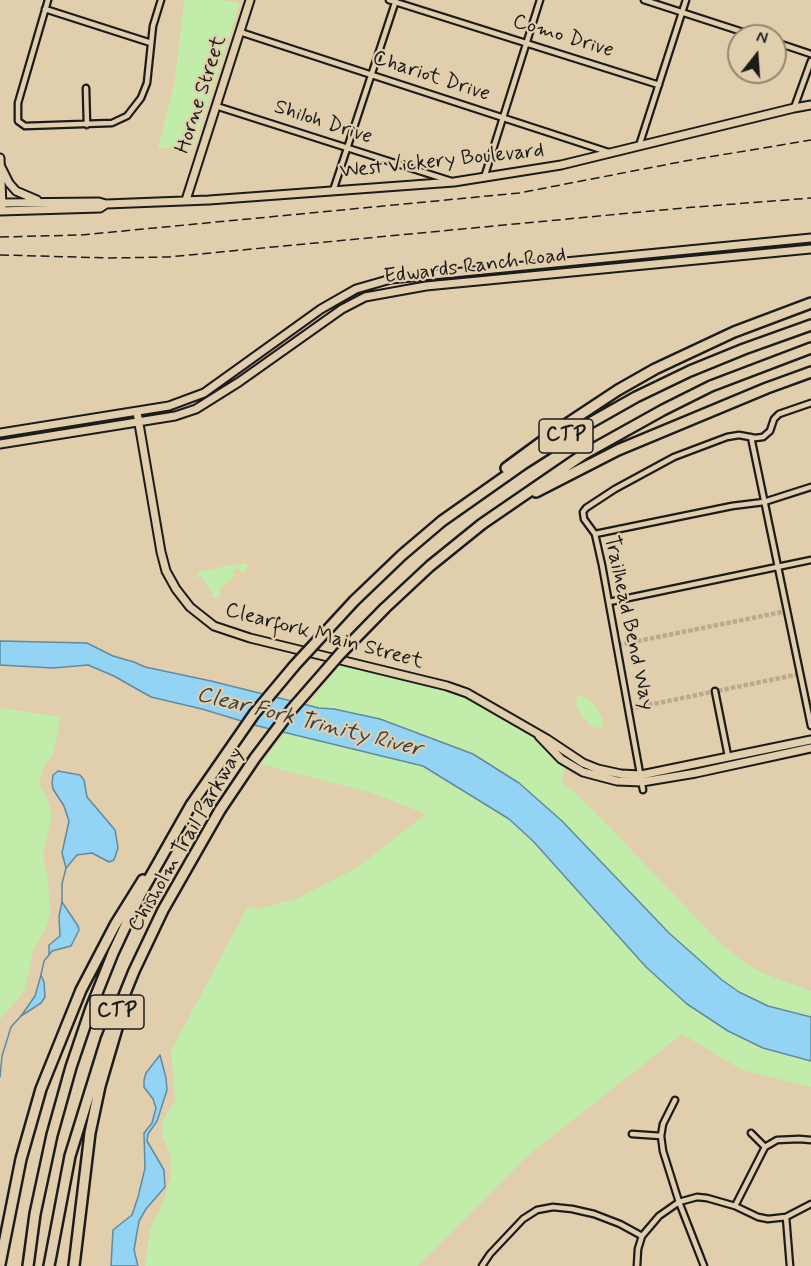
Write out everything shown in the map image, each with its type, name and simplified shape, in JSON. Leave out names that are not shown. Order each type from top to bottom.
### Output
[{"type":"highway","points":[[442,521],[527,451],[618,390],[717,339],[811,303]]},
{"type":"highway","name":"Chisholm Trail Parkway","points":[[28,1266],[45,1162],[70,1067],[110,962],[162,854],[191,805],[235,740],[273,690],[354,601],[402,555],[442,521],[523,464],[608,412],[715,361],[811,325]]},
{"type":"highway","name":"Chisholm Trail Parkway","points":[[49,1266],[63,1189],[83,1111],[106,1040],[134,971],[163,910],[220,810],[292,709],[340,654],[385,608],[448,552],[500,511],[575,460],[663,410],[740,374],[811,348]]},
{"type":"highway","points":[[500,511],[618,450],[811,372]]},
{"type":"highway","points":[[0,1264],[27,1133],[61,1036],[81,990],[115,925],[137,888],[162,854]]},
{"type":"highway","points":[[74,1266],[91,1124],[134,971]]},
{"type":"street","points":[[48,0],[18,103],[18,121],[26,126],[112,123],[127,117],[147,84],[153,26],[161,0]]},
{"type":"street","name":"Horne Street","points":[[186,201],[250,0]]},
{"type":"street","name":"Como Drive","points":[[389,0],[659,85]]},
{"type":"street","points":[[484,178],[540,0]]},
{"type":"street","points":[[644,0],[727,27]]},
{"type":"street","points":[[639,147],[686,0]]},
{"type":"street","points":[[333,191],[396,1]]},
{"type":"street","points":[[45,9],[152,43]]},
{"type":"street","name":"Chariot Drive","points":[[240,32],[613,154]]},
{"type":"street","points":[[787,46],[811,54]]},
{"type":"street","points":[[795,108],[811,61]]},
{"type":"street","points":[[86,88],[87,125]]},
{"type":"street","name":"West Vickery Boulevard","points":[[1,207],[41,202],[106,204],[286,196],[454,182],[550,167],[613,154],[811,105]]},
{"type":"street","name":"Shiloh Drive","points":[[216,106],[454,182]]},
{"type":"street","points":[[0,158],[1,207]]},
{"type":"street","points":[[1,167],[16,191],[41,202]]},
{"type":"street","name":"West Vickery Boulevard","points":[[1,207],[100,208],[106,204]]},
{"type":"street","name":"Edwards Ranch Road","points":[[0,432],[169,406],[204,393],[321,309],[356,289],[402,278],[811,238]]},
{"type":"street","name":"Edwards Ranch Road","points":[[0,444],[175,416],[196,409],[342,309],[365,297],[403,290],[811,249]]},
{"type":"street","points":[[402,278],[403,290]]},
{"type":"street","points":[[223,379],[229,388]]},
{"type":"street","name":"Trailhead Bend Way","points":[[642,782],[595,534],[584,519],[584,512],[586,508],[615,489],[674,457],[714,441],[739,435],[759,438],[768,434],[772,429],[774,419],[778,414],[811,403]]},
{"type":"street","name":"Clearfork Main Street","points":[[137,411],[166,571],[190,607],[214,626],[231,633],[447,686],[467,693],[516,720],[539,736],[561,759],[582,772],[616,781],[642,782],[696,773],[811,748]]},
{"type":"street","points":[[17,442],[40,432],[45,426]]},
{"type":"street","points":[[751,437],[811,726]]},
{"type":"street","points":[[595,534],[732,506],[764,502],[811,487]]},
{"type":"street","points":[[609,602],[811,560]]},
{"type":"street","points":[[716,691],[728,756]]},
{"type":"street","name":"Clearfork Main Street","points":[[642,782],[728,756],[811,740]]},
{"type":"street","points":[[675,1100],[663,1124],[661,1136],[663,1151],[679,1202],[704,1266]]},
{"type":"street","points":[[751,1133],[765,1147]]},
{"type":"street","points":[[632,1134],[661,1136]]},
{"type":"street","points":[[735,1206],[765,1147],[777,1140],[811,1140]]},
{"type":"street","points":[[637,1266],[638,1249],[642,1236],[659,1216],[679,1202],[697,1197],[707,1198],[768,1219],[786,1217],[811,1204]]},
{"type":"street","points":[[482,1266],[490,1254],[523,1219],[537,1210],[554,1207],[594,1214],[642,1236]]},
{"type":"street","points":[[786,1217],[790,1266]]},
{"type":"green space","points":[[184,0],[221,0],[240,3],[193,149],[158,148],[175,80]]},
{"type":"green space","points":[[245,563],[248,565],[243,573],[237,567],[232,572],[235,575],[218,591],[221,595],[216,598],[211,597],[214,594],[201,576],[197,578],[196,576],[199,571]]},
{"type":"green space","points":[[341,664],[433,687],[469,699],[536,739],[566,765],[562,778],[564,784],[602,819],[721,944],[750,966],[767,975],[811,991],[811,1087],[742,1070],[682,1034],[526,1157],[418,1266],[145,1266],[150,1228],[162,1205],[171,1176],[170,1153],[163,1138],[162,1121],[175,1101],[171,1051],[248,906],[258,909],[296,899],[358,867],[426,814],[372,793],[260,764]]},
{"type":"green space","points":[[580,695],[591,701],[598,710],[603,721],[601,728],[592,727],[581,716],[576,703]]},
{"type":"green space","points":[[0,708],[61,717],[53,753],[44,767],[39,783],[52,815],[43,855],[48,880],[50,913],[45,929],[33,950],[25,991],[0,1019]]},
{"type":"water","name":"Clear Fork Trinity River","points":[[0,641],[87,643],[113,656],[145,667],[319,708],[380,719],[473,754],[519,783],[562,821],[669,933],[722,980],[739,992],[768,1006],[811,1017],[811,1061],[763,1048],[728,1031],[687,1004],[646,967],[533,841],[509,819],[423,766],[151,697],[114,676],[88,665],[53,668],[0,665]]},
{"type":"water","points":[[58,771],[80,775],[84,780],[87,797],[115,830],[118,848],[114,860],[109,862],[92,853],[77,855],[66,868],[62,853],[69,821],[52,783],[53,775]]},
{"type":"water","points":[[62,902],[79,930],[71,946],[52,951],[49,955],[49,945],[60,936],[59,916]]},
{"type":"water","points":[[41,975],[45,997],[41,1003],[21,1016],[35,996]]},
{"type":"water","points":[[160,1055],[167,1090],[157,1121],[148,1134],[147,1141],[164,1170],[165,1187],[139,1221],[134,1250],[138,1266],[111,1266],[113,1230],[132,1215],[145,1168],[144,1133],[152,1123],[156,1108],[153,1099],[144,1087],[144,1080],[146,1073]]},
{"type":"waterway","points":[[62,902],[62,884],[66,868]]},
{"type":"waterway","points":[[41,975],[44,961],[49,955]]},
{"type":"waterway","points":[[0,1077],[2,1056],[11,1027],[21,1016]]},
{"type":"tunnel","points":[[618,645],[787,611]]},
{"type":"tunnel","points":[[629,709],[800,674]]},
{"type":"railway","points":[[0,237],[81,235],[519,193],[685,161],[811,140]]},
{"type":"railway","points":[[0,255],[168,257],[811,198]]}]
